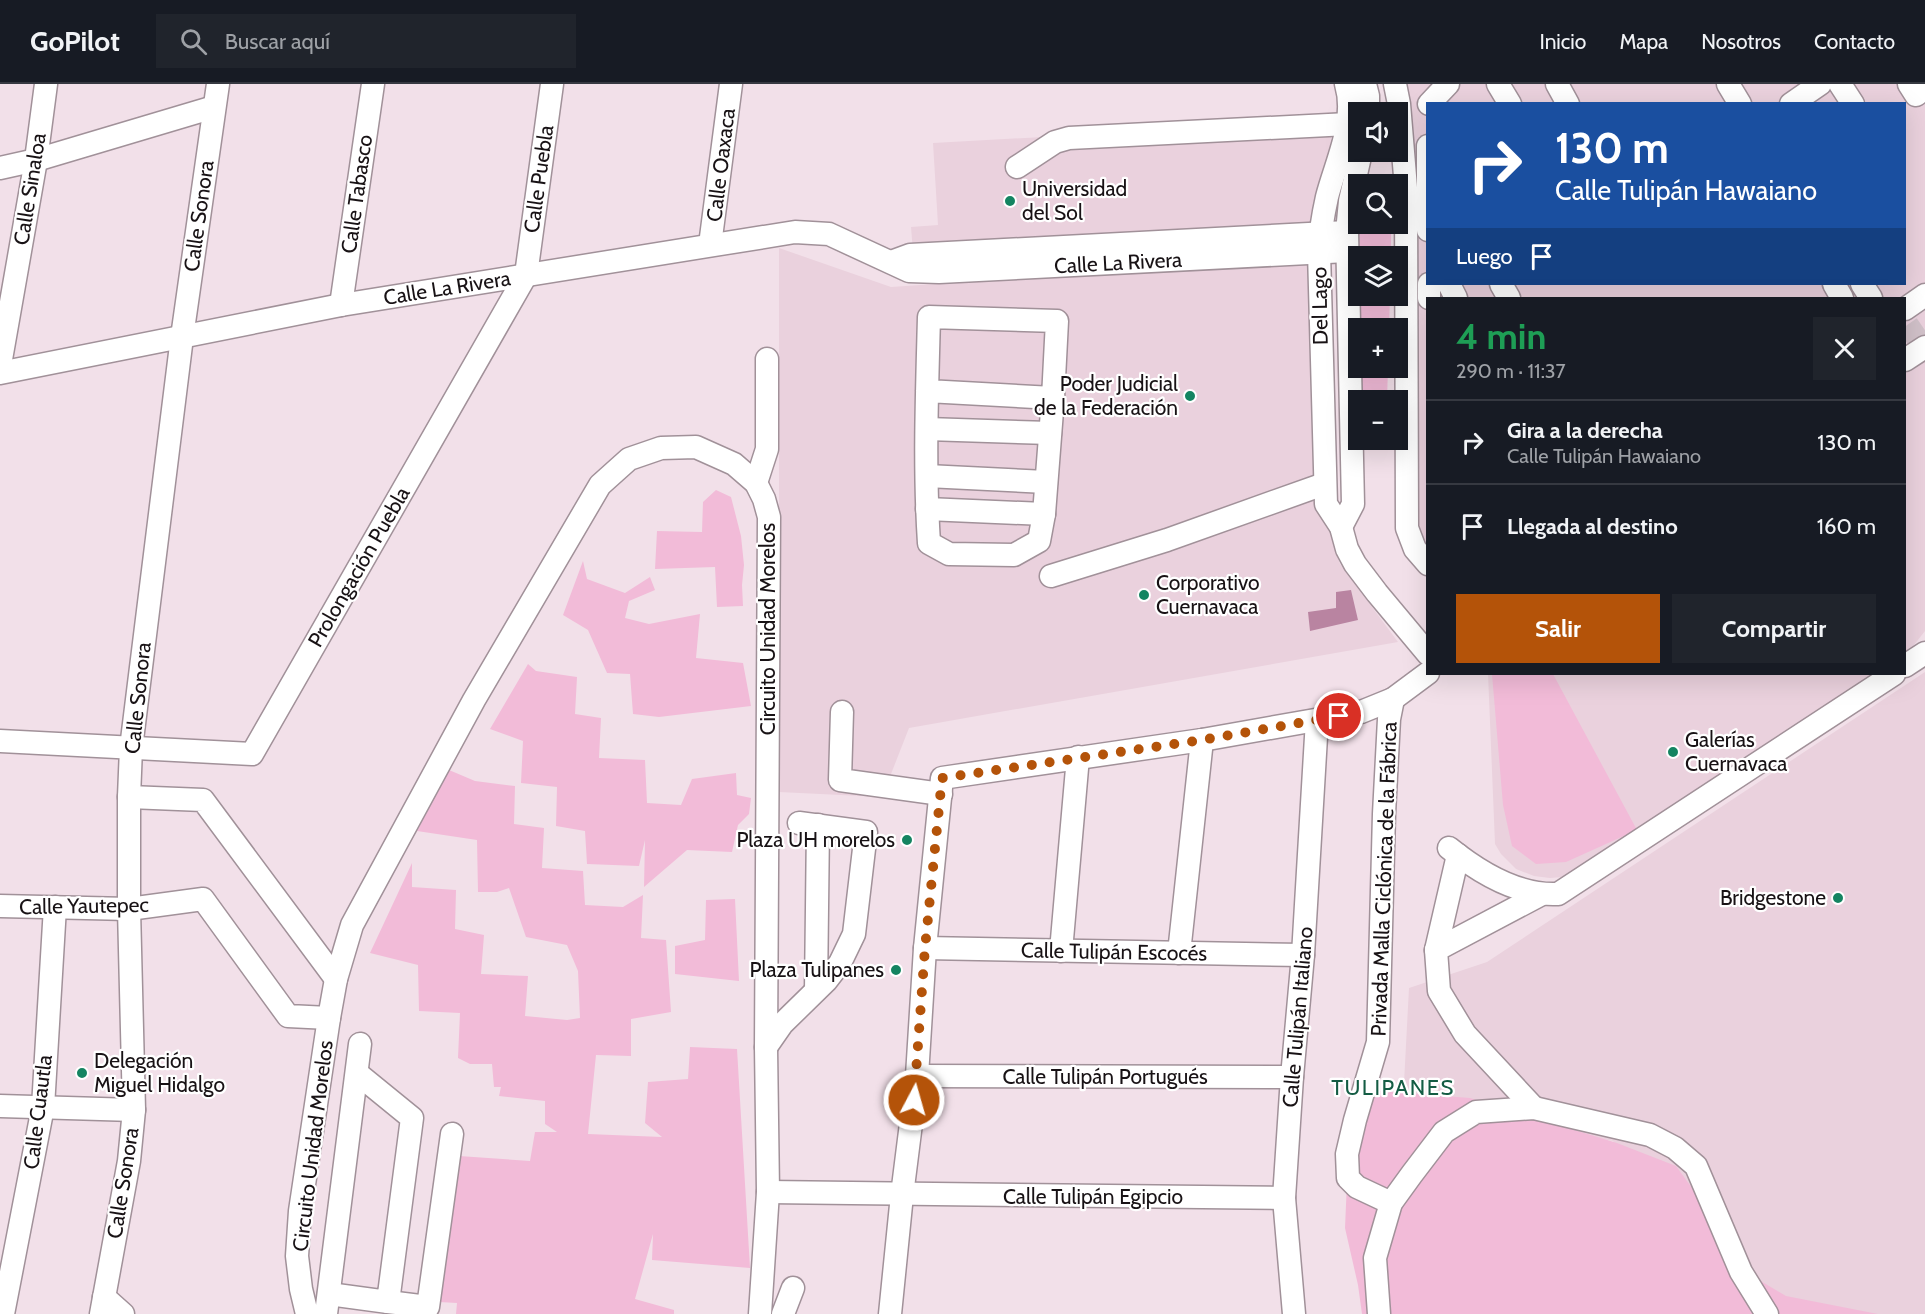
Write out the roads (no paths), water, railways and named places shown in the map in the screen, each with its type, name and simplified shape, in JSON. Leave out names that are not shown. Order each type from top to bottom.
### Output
[{"type":"street","name":"Calle Sinaloa","points":[[0,365],[36,160],[46,84]]},
{"type":"street","name":"Calle Sonora","points":[[102,1305],[129,1161],[134,1110],[129,909],[131,748],[182,337],[218,84]]},
{"type":"street","name":"Calle Tabasco","points":[[341,305],[373,84]]},
{"type":"street","name":"Calle Puebla","points":[[526,275],[552,84]]},
{"type":"street","name":"Calle Oaxaca","points":[[710,245],[731,84]]},
{"type":"street","name":"Del Lago","points":[[1346,84],[1348,102]]},
{"type":"street","points":[[1365,84],[1368,102]]},
{"type":"street","points":[[1395,84],[1401,174]]},
{"type":"street","points":[[1431,102],[1448,84]]},
{"type":"street","points":[[1498,84],[1509,102]]},
{"type":"street","points":[[1557,84],[1567,102]]},
{"type":"street","points":[[1728,84],[1739,102]]},
{"type":"street","points":[[1795,102],[1820,84]]},
{"type":"street","points":[[1840,84],[1852,102]]},
{"type":"street","points":[[1909,84],[1916,95],[1925,88]]},
{"type":"street","points":[[0,168],[36,160],[214,107]]},
{"type":"street","points":[[1017,166],[1055,142],[1069,138],[1348,124]]},
{"type":"street","name":"Del Lago","points":[[1348,124],[1327,198],[1319,243],[1326,504],[1341,527],[1347,549],[1355,564],[1397,615],[1426,666]]},
{"type":"street","points":[[1327,198],[1348,200]]},
{"type":"street","name":"Calle La Rivera","points":[[0,373],[341,305],[795,232],[829,234],[891,262],[910,255],[938,263],[1347,241]]},
{"type":"street","name":"Del Lago","points":[[1341,527],[1353,504],[1348,234]]},
{"type":"street","points":[[1403,234],[1407,528],[1415,549],[1426,562]]},
{"type":"street","name":"Prolongación Puebla","points":[[131,748],[252,754],[526,275]]},
{"type":"street","points":[[1906,308],[1925,295]]},
{"type":"street","points":[[929,317],[1057,321],[1053,398],[1044,514],[1039,541],[1014,555],[949,554],[929,543],[927,391],[929,317]]},
{"type":"street","points":[[756,483],[767,449],[767,358]]},
{"type":"street","points":[[927,391],[1053,398]]},
{"type":"street","points":[[927,429],[1050,433]]},
{"type":"street","name":"Circuito Unidad Morelos","points":[[307,1314],[297,1256],[300,1211],[336,979],[352,925],[474,700],[600,485],[629,459],[661,448],[696,447],[734,464],[756,483],[769,517],[766,1047],[768,1192],[760,1314]]},
{"type":"street","points":[[927,476],[1046,482]]},
{"type":"street","points":[[1051,576],[1167,540],[1324,484]]},
{"type":"street","points":[[927,509],[1044,514]]},
{"type":"street","name":"Del Lago","points":[[1397,615],[1413,625],[1426,626]]},
{"type":"street","points":[[1906,665],[1925,653]]},
{"type":"street","points":[[842,712],[840,780],[942,786],[1078,757],[1202,740],[1361,712],[1393,699],[1426,669]]},
{"type":"street","points":[[1534,1108],[1465,1034],[1439,991],[1436,950],[1454,852],[1521,891],[1540,895],[1558,894],[1892,675]]},
{"type":"street","name":"Privada Malla Ciclónica de la Fábrica","points":[[1391,1203],[1357,1187],[1348,1178],[1347,1154],[1354,1120],[1378,1042],[1384,814],[1389,719],[1393,699]]},
{"type":"street","name":"Calle Tulipán Italiano","points":[[1294,1314],[1284,1198],[1292,1077],[1304,955],[1317,720]]},
{"type":"street","points":[[1179,953],[1202,740]]},
{"type":"street","points":[[0,741],[131,748]]},
{"type":"street","points":[[1061,951],[1078,757]]},
{"type":"street","points":[[890,1314],[917,1076],[925,948],[942,786]]},
{"type":"street","points":[[129,797],[203,800],[336,979]]},
{"type":"street","points":[[766,1047],[782,1023],[826,981],[840,963],[854,934],[866,832],[808,824],[816,990]]},
{"type":"street","points":[[1436,950],[1540,895]]},
{"type":"street","name":"Calle Yautepec","points":[[0,906],[129,909],[203,899],[288,1016],[329,1018]]},
{"type":"street","name":"Calle Cuautla","points":[[3,1314],[44,1107],[55,907]]},
{"type":"street","name":"Calle Tulipán Escocés","points":[[925,948],[1304,955]]},
{"type":"street","points":[[360,1044],[328,1304],[388,1302],[428,1307],[452,1134]]},
{"type":"street","points":[[358,1074],[412,1118],[388,1302]]},
{"type":"street","name":"Calle Tulipán Portugués","points":[[917,1076],[1292,1077]]},
{"type":"street","points":[[0,1106],[134,1110]]},
{"type":"street","points":[[1379,1314],[1375,1258],[1391,1203],[1444,1132],[1476,1112],[1534,1108],[1650,1135],[1675,1148],[1696,1166],[1741,1272],[1767,1314]]},
{"type":"street","points":[[768,1192],[902,1195]]},
{"type":"street","name":"Calle Tulipán Egipcio","points":[[902,1195],[1284,1198]]},
{"type":"street","points":[[783,1314],[793,1288]]},
{"type":"street","points":[[102,1305],[123,1314]]},
{"type":"tunnel","points":[[1906,339],[1925,326]]},
{"type":"place","name":"Universidad del Sol","points":[[1010,201]]},
{"type":"place","name":"Poder Judicial de la Federación","points":[[1190,396]]},
{"type":"place","name":"Corporativo Cuernavaca","points":[[1144,595]]},
{"type":"place","name":"Galerías Cuernavaca","points":[[1673,752]]},
{"type":"place","name":"Plaza UH morelos","points":[[907,840]]},
{"type":"place","name":"Bridgestone","points":[[1838,898]]},
{"type":"place","name":"Plaza Tulipanes","points":[[896,970]]},
{"type":"place","name":"Delegación Miguel Hidalgo","points":[[82,1073]]},
{"type":"district","name":"TULIPANES","points":[[1393,1087]]}]
